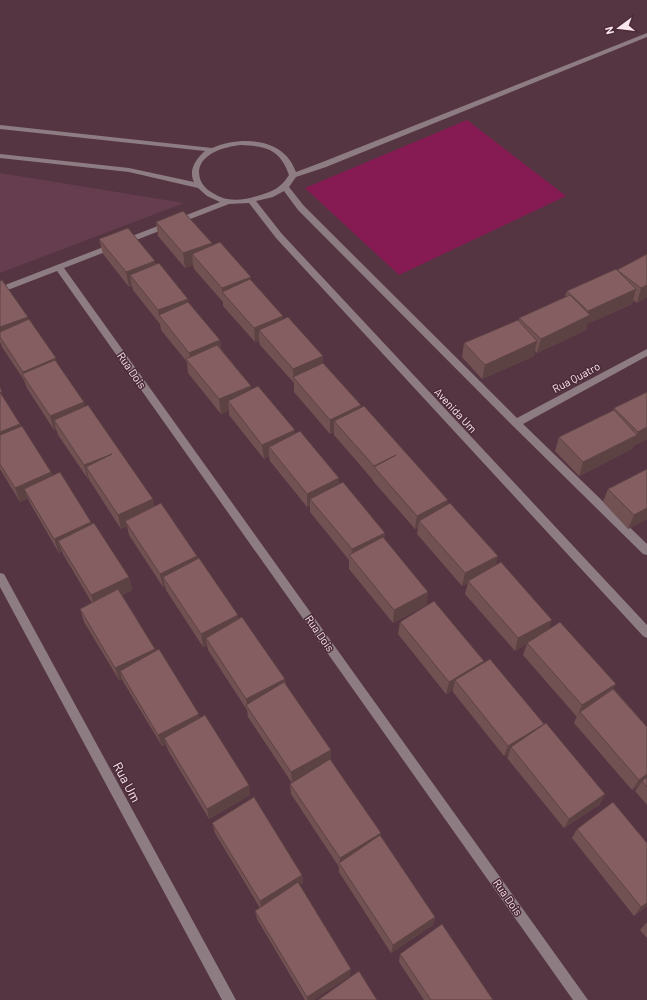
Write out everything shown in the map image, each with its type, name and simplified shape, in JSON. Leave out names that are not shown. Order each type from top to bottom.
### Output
[{"type":"street","points":[[0,290],[228,202],[251,200],[270,196],[286,188],[293,175],[323,165],[647,35]]},
{"type":"street","points":[[0,127],[212,150]]},
{"type":"street","points":[[228,202],[208,194],[199,186],[194,176],[195,166],[212,150],[225,145],[240,143],[255,143],[268,147],[280,152],[288,160],[293,175]]},
{"type":"street","points":[[0,156],[129,170],[199,186]]},
{"type":"street","points":[[286,188],[301,208],[516,423],[647,551]]},
{"type":"street","name":"Avenida Um","points":[[251,200],[279,236],[647,633]]},
{"type":"street","name":"Rua Dois","points":[[59,267],[581,1000]]},
{"type":"street","name":"Rua Quatro","points":[[516,423],[647,352]]},
{"type":"street","name":"Rua Um","points":[[0,577],[229,1000]]},
{"type":"shaded area","points":[[467,120],[566,196],[399,275],[305,188]]},
{"type":"shaded area","points":[[0,173],[184,203],[0,273]]},
{"type":"building","points":[[183,211],[212,243],[183,253],[156,222]]},
{"type":"building","points":[[128,228],[155,261],[126,272],[99,239]]},
{"type":"building","points":[[220,242],[251,277],[222,288],[192,254]]},
{"type":"building","points":[[647,254],[647,285],[641,288],[617,270]]},
{"type":"building","points":[[159,263],[188,299],[158,310],[130,275]]},
{"type":"building","points":[[616,269],[636,289],[588,311],[567,291]]},
{"type":"building","points":[[250,279],[283,316],[254,328],[222,292]]},
{"type":"building","points":[[2,280],[28,317],[0,327],[0,281]]},
{"type":"building","points":[[570,295],[590,315],[541,339],[519,318]]},
{"type":"building","points":[[188,302],[220,340],[189,353],[159,315]]},
{"type":"building","points":[[288,317],[323,356],[293,369],[259,330]]},
{"type":"building","points":[[29,319],[56,358],[23,372],[0,337],[0,332]]},
{"type":"building","points":[[518,320],[537,341],[485,365],[464,343]]},
{"type":"building","points":[[217,345],[251,386],[219,399],[186,359]]},
{"type":"building","points":[[55,360],[84,402],[50,416],[22,374]]},
{"type":"building","points":[[323,363],[361,405],[330,420],[293,377]]},
{"type":"building","points":[[258,386],[295,430],[262,445],[228,401]]},
{"type":"building","points":[[0,392],[20,424],[0,432]]},
{"type":"building","points":[[647,392],[647,427],[638,432],[614,408]]},
{"type":"building","points":[[88,405],[153,499],[118,515],[86,467],[112,454],[84,465],[54,420]]},
{"type":"building","points":[[364,406],[448,500],[417,516],[374,467],[396,455],[374,466],[334,421]]},
{"type":"building","points":[[614,410],[637,435],[583,462],[559,437]]},
{"type":"building","points":[[22,426],[51,472],[15,488],[0,464],[0,435]]},
{"type":"building","points":[[300,431],[339,478],[307,494],[269,447]]},
{"type":"building","points":[[647,469],[647,508],[634,515],[608,489]]},
{"type":"building","points":[[60,472],[91,522],[54,539],[24,489]]},
{"type":"building","points":[[343,482],[385,533],[352,549],[310,499]]},
{"type":"building","points":[[161,503],[197,556],[160,574],[125,521]]},
{"type":"building","points":[[450,503],[498,556],[465,573],[419,521]]},
{"type":"building","points":[[94,523],[129,577],[91,595],[58,541]]},
{"type":"building","points":[[383,537],[428,592],[394,610],[349,555]]},
{"type":"building","points":[[199,558],[238,615],[201,634],[163,577]]},
{"type":"building","points":[[501,562],[552,620],[518,638],[468,581]]},
{"type":"building","points":[[118,589],[155,649],[115,668],[80,609]]},
{"type":"building","points":[[434,601],[484,661],[449,682],[400,622]]},
{"type":"building","points":[[242,617],[285,679],[246,699],[206,638]]},
{"type":"building","points":[[560,622],[616,684],[582,705],[527,643]]},
{"type":"building","points":[[159,649],[199,714],[158,735],[120,671]]},
{"type":"building","points":[[490,659],[544,724],[508,746],[455,680]]},
{"type":"building","points":[[284,682],[331,750],[291,772],[246,705]]},
{"type":"building","points":[[613,689],[647,727],[647,774],[639,780],[580,712]]},
{"type":"building","points":[[205,715],[249,785],[207,809],[164,738]]},
{"type":"building","points":[[546,723],[605,794],[569,819],[511,747]]},
{"type":"building","points":[[330,759],[381,833],[340,858],[290,784]]},
{"type":"building","points":[[647,777],[647,787],[642,781]]},
{"type":"building","points":[[254,797],[302,875],[260,901],[212,823]]},
{"type":"building","points":[[613,802],[647,843],[647,903],[641,907],[577,829]]},
{"type":"building","points":[[380,835],[435,917],[393,945],[339,863]]},
{"type":"building","points":[[298,882],[351,969],[307,997],[255,911]]},
{"type":"building","points":[[442,924],[493,1000],[431,1000],[400,954]]},
{"type":"building","points":[[359,971],[377,1000],[318,1000]]}]
